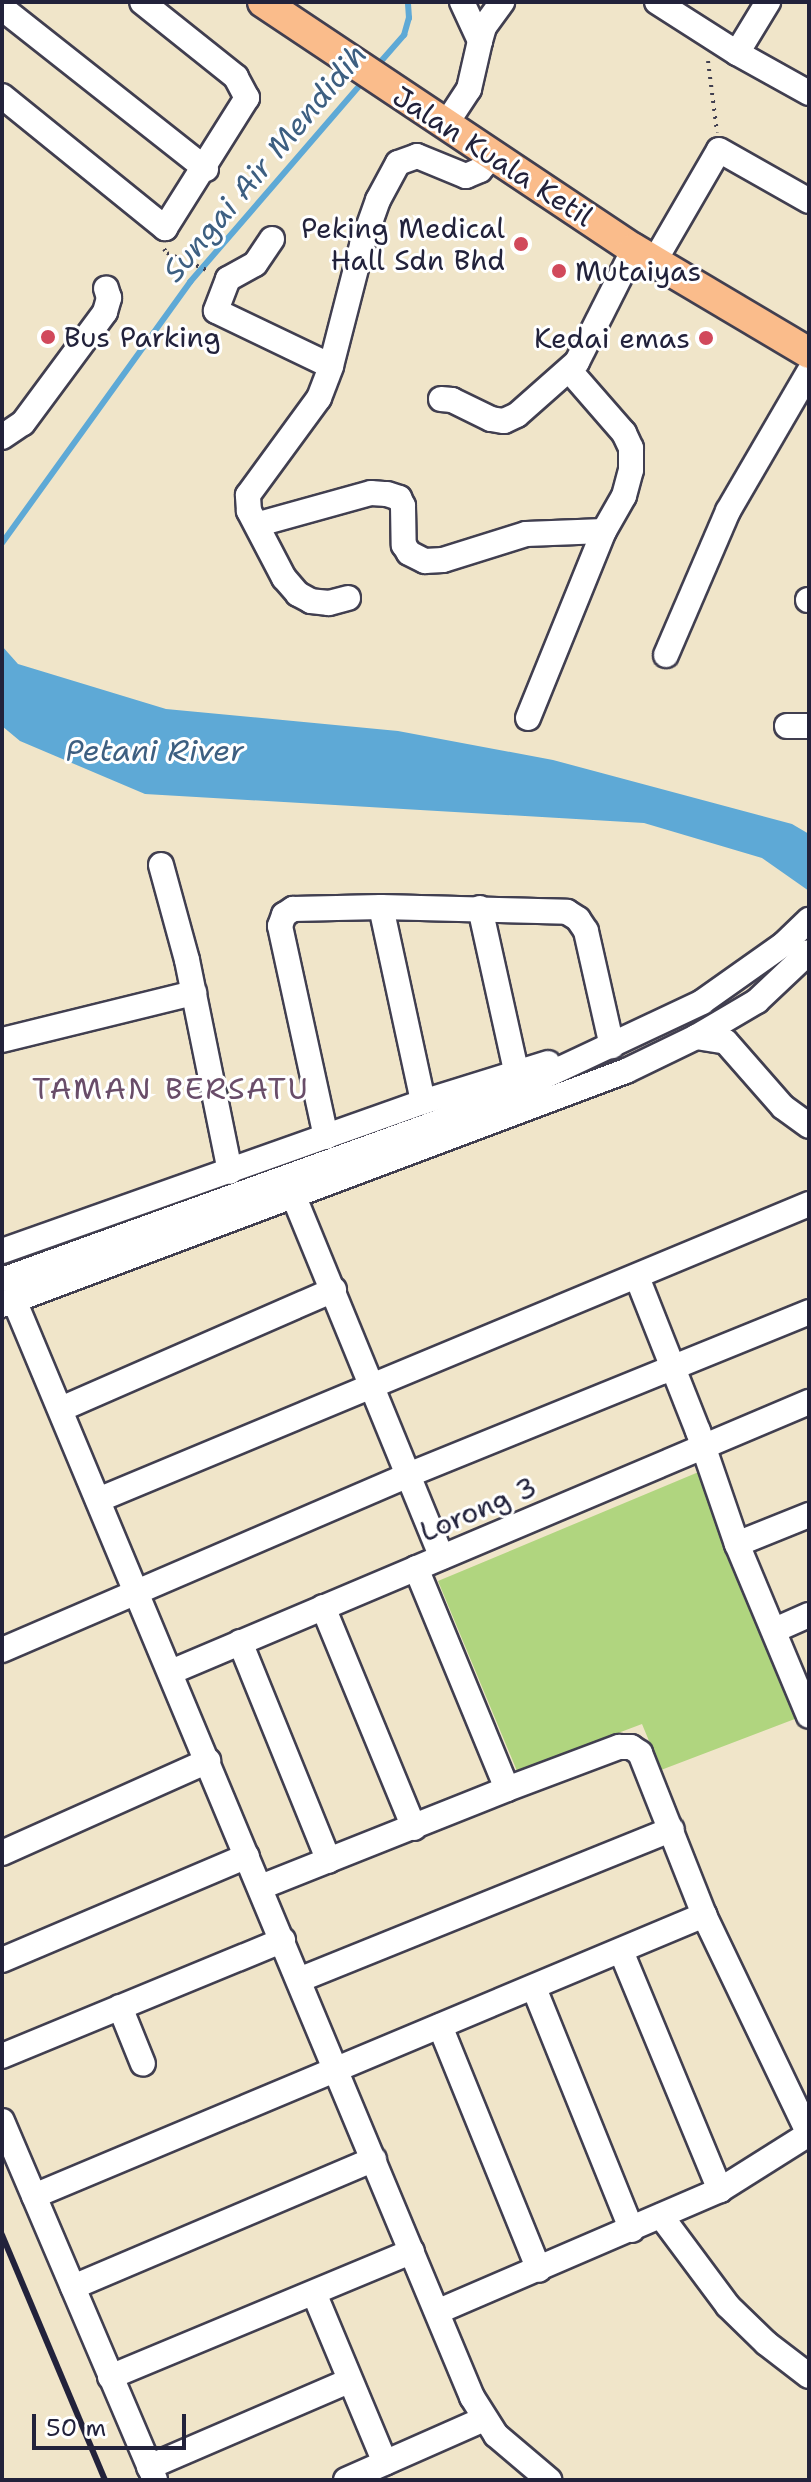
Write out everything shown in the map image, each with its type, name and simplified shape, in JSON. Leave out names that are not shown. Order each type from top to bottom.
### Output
[{"type":"main road","name":"Jalan Kuala Ketil","points":[[263,2],[644,256],[809,353]]},
{"type":"street","points":[[2,96],[165,228],[246,103],[247,92],[236,77],[142,2]]},
{"type":"street","points":[[462,2],[480,41]]},
{"type":"street","points":[[446,124],[469,89],[484,27],[502,2]]},
{"type":"street","points":[[657,2],[711,38],[809,93]]},
{"type":"street","points":[[737,53],[768,2]]},
{"type":"street","points":[[2,8],[206,169]]},
{"type":"street","points":[[441,399],[452,400],[491,419],[504,421],[517,415],[570,371],[644,256],[719,150],[809,201]]},
{"type":"street","points":[[348,598],[329,603],[311,601],[298,594],[284,578],[259,524],[249,511],[248,495],[308,416],[331,366],[362,245],[378,200],[398,163],[417,156],[466,176],[480,170],[492,156]]},
{"type":"street","points":[[272,239],[255,264],[228,279],[216,311],[331,366]]},
{"type":"street","points":[[2,437],[23,423],[105,312],[109,298],[106,288]]},
{"type":"street","points":[[528,718],[604,531],[624,496],[631,470],[631,448],[624,433],[570,371]]},
{"type":"street","points":[[666,655],[728,511],[809,372]]},
{"type":"street","points":[[259,524],[371,493],[387,494],[399,498],[403,506],[404,545],[409,553],[425,561],[443,560],[526,534],[604,531]]},
{"type":"street","points":[[161,865],[194,993],[230,1172]]},
{"type":"street","points":[[381,907],[423,1102]]},
{"type":"street","points":[[480,908],[516,1070]]},
{"type":"street","points":[[326,1137],[280,926],[284,915],[293,909],[480,908],[567,912],[578,919],[586,931],[612,1046]]},
{"type":"street","points":[[6,1295],[294,1197],[571,1093],[696,1037],[757,1001],[798,952],[809,920]]},
{"type":"street","points":[[6,1295],[475,1109],[612,1046],[798,952]]},
{"type":"street","points":[[2,1040],[194,993]]},
{"type":"street","points":[[696,1037],[726,1042],[783,1107],[809,1126]]},
{"type":"street","points":[[2,1251],[516,1070],[564,1059],[583,1059]]},
{"type":"street","points":[[475,1109],[571,1093]]},
{"type":"street","points":[[294,1197],[442,1557]]},
{"type":"street","points":[[98,1500],[809,1204]]},
{"type":"street","points":[[637,1277],[737,1544],[809,1716]]},
{"type":"street","points":[[61,1409],[334,1290]]},
{"type":"street","points":[[6,1295],[61,1409],[484,2419],[496,2435],[549,2480]]},
{"type":"street","points":[[2,1650],[408,1475],[809,1312]]},
{"type":"street","name":"Lorong 3","points":[[171,1672],[809,1402]]},
{"type":"street","points":[[737,1544],[809,1515]]},
{"type":"street","points":[[416,1568],[507,1789]]},
{"type":"street","points":[[323,1607],[414,1828]]},
{"type":"street","points":[[775,1630],[809,1615]]},
{"type":"street","points":[[240,1642],[329,1861]]},
{"type":"street","points":[[261,1887],[507,1789],[619,1747],[631,1747],[640,1753],[704,1915],[809,2134],[720,2190],[439,2311]]},
{"type":"street","points":[[2,1853],[208,1761]]},
{"type":"street","points":[[299,1980],[672,1829]]},
{"type":"street","points":[[2,1960],[247,1856]]},
{"type":"street","points":[[34,2196],[704,1915]]},
{"type":"street","points":[[2,2056],[283,1940]]},
{"type":"street","points":[[621,1951],[720,2190]]},
{"type":"street","points":[[534,1988],[632,2230]]},
{"type":"street","points":[[120,2007],[143,2064]]},
{"type":"street","points":[[440,2026],[539,2270]]},
{"type":"street","points":[[2,2121],[152,2474],[349,2381]]},
{"type":"street","points":[[73,2287],[374,2159]]},
{"type":"street","points":[[661,2216],[728,2306],[809,2376]]},
{"type":"street","points":[[110,2377],[412,2251]]},
{"type":"street","points":[[314,2293],[385,2463]]},
{"type":"street","points":[[346,2480],[484,2419]]},
{"type":"path","points":[[711,38],[708,69],[719,150]]},
{"type":"path","points":[[167,253],[218,275]]},
{"type":"green space","points":[[701,1471],[800,1717],[661,1770],[642,1724],[517,1771],[438,1581]]},
{"type":"water","name":"Petani River","points":[[2,646],[18,664],[166,709],[398,731],[553,760],[792,824],[809,834],[809,891],[762,858],[644,823],[145,794],[20,741],[2,726]]},
{"type":"waterway","name":"Sungai Air Mendidih","points":[[376,67],[404,35],[409,18],[408,2]]},
{"type":"waterway","name":"Sungai Air Mendidih","points":[[2,543],[190,282],[366,78]]},
{"type":"railway","points":[[2,2235],[105,2480]]},
{"type":"place","name":"Peking Medical Hall Sdn Bhd","points":[[521,244]]},
{"type":"place","name":"Mutaiyas","points":[[559,271]]},
{"type":"place","name":"Bus Parking","points":[[48,337]]},
{"type":"place","name":"Kedai emas","points":[[706,338]]},
{"type":"district","name":"TAMAN BERSATU","points":[[171,1089]]}]
